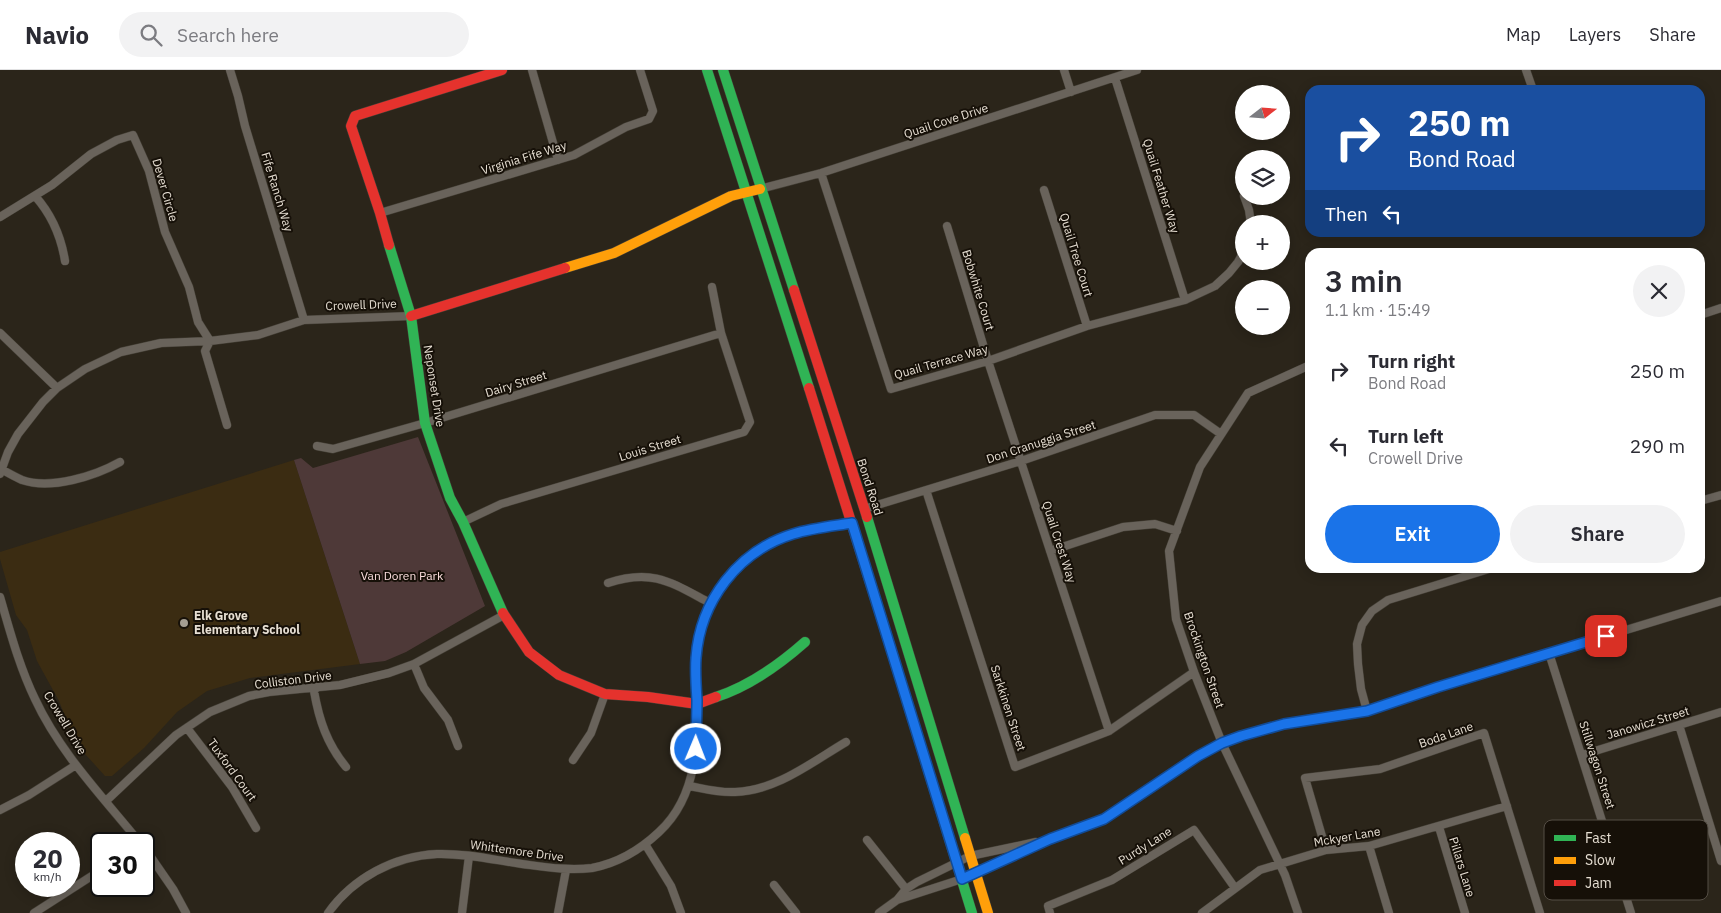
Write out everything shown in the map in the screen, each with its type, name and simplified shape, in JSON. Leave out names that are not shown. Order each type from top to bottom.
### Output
[{"type":"main road","name":"Neponset Drive","points":[[502,70],[354,116],[352,126],[411,316],[425,423],[450,498],[464,522],[504,615],[529,652],[559,675],[605,694],[648,697],[697,704]]},
{"type":"main road","points":[[707,70],[852,523],[972,913]]},
{"type":"main road","name":"Bond Road","points":[[723,70],[892,596],[988,913]]},
{"type":"main road","name":"Crowell Drive","points":[[411,316],[614,253],[730,196],[760,189]]},
{"type":"main road","points":[[852,523],[860,529],[881,590],[892,596]]},
{"type":"main road","points":[[697,704],[745,685],[784,662],[805,642]]},
{"type":"street","name":"Fife Ranch Way","points":[[230,70],[245,126],[304,320]]},
{"type":"street","points":[[532,70],[558,160]]},
{"type":"street","name":"Virginia Fife Way","points":[[380,213],[574,155],[626,127],[648,119],[653,111],[640,70]]},
{"type":"street","points":[[1064,70],[1071,92]]},
{"type":"street","name":"Quail Cove Drive","points":[[760,189],[821,173],[1137,70]]},
{"type":"street","points":[[1526,70],[1531,85]]},
{"type":"street","name":"Quail Feather Way","points":[[1115,78],[1185,300]]},
{"type":"street","name":"Dever Circle","points":[[0,217],[35,196],[92,154],[117,140],[132,135],[149,171],[165,232],[189,286],[198,322],[210,341]]},
{"type":"street","name":"Quail Terrace Way","points":[[821,173],[891,389],[988,361],[1087,326],[1185,300],[1215,286],[1235,266]]},
{"type":"street","name":"Quail Tree Court","points":[[1044,190],[1087,326]]},
{"type":"street","points":[[35,196],[48,212],[57,230],[65,261]]},
{"type":"street","name":"Bobwhite Court","points":[[947,226],[988,361]]},
{"type":"street","name":"Louis Street","points":[[464,522],[501,504],[744,432],[750,422],[721,333],[712,287]]},
{"type":"street","points":[[1705,313],[1721,308]]},
{"type":"street","name":"Crowell Drive","points":[[1,472],[8,452],[29,418],[58,388],[85,369],[122,352],[161,343],[210,341],[258,335],[304,320],[411,316]]},
{"type":"street","points":[[0,333],[58,388]]},
{"type":"street","name":"Dairy Street","points":[[317,446],[333,449],[721,333]]},
{"type":"street","points":[[210,341],[205,351],[227,425]]},
{"type":"street","name":"Quail Crest Way","points":[[988,361],[1109,730]]},
{"type":"street","name":"Brockington Street","points":[[1298,913],[1280,864],[1222,743],[1194,672],[1176,619],[1170,551],[1200,467],[1248,393],[1305,367]]},
{"type":"street","name":"Don Cranuggia Street","points":[[864,509],[1021,461],[1155,416],[1194,415],[1222,434]]},
{"type":"street","points":[[1,472],[22,480],[51,483],[71,480],[103,470],[120,462]]},
{"type":"street","name":"Sarkkinen Street","points":[[926,490],[1015,767],[1109,730],[1194,672]]},
{"type":"street","points":[[1705,500],[1721,495]]},
{"type":"street","name":"Whittemore Drive","points":[[328,913],[342,896],[373,872],[409,858],[448,854],[566,870],[604,865],[624,857],[645,844],[668,823],[690,786],[696,752],[696,660],[698,640],[710,603],[737,567],[767,545],[794,534],[852,523]]},
{"type":"street","points":[[1050,551],[1123,527],[1154,524],[1176,531]]},
{"type":"street","points":[[1367,711],[1361,689],[1357,644],[1362,625],[1372,611],[1388,600],[1476,573]]},
{"type":"street","points":[[608,583],[631,576],[658,578],[710,603]]},
{"type":"street","name":"Crowell Drive","points":[[0,597],[25,678],[46,721],[76,765],[131,832]]},
{"type":"street","points":[[897,900],[962,879],[1050,839],[1104,819],[1160,781],[1222,743],[1258,730],[1284,724],[1367,711],[1438,687],[1721,600]]},
{"type":"street","name":"Colliston Drive","points":[[106,801],[176,735],[210,712],[249,696],[340,685],[370,679],[414,664],[504,615]]},
{"type":"street","name":"Stillwagon Street","points":[[1549,653],[1602,820]]},
{"type":"street","points":[[414,664],[424,688],[448,720],[458,746]]},
{"type":"street","points":[[317,687],[314,691],[319,718],[326,736],[346,767]]},
{"type":"street","points":[[573,760],[591,733],[605,694]]},
{"type":"street","name":"Janowicz Street","points":[[1582,755],[1721,712]]},
{"type":"street","points":[[1678,725],[1721,861]]},
{"type":"street","name":"Tuxford Court","points":[[187,728],[232,787],[256,828]]},
{"type":"street","name":"Boda Lane","points":[[1326,850],[1305,778],[1380,769],[1484,734],[1540,913]]},
{"type":"street","points":[[690,786],[734,792],[761,788],[787,778],[846,742]]},
{"type":"street","points":[[0,810],[29,795],[76,765]]},
{"type":"street","name":"Mckyer Lane","points":[[1202,913],[1260,870],[1326,850],[1369,846],[1507,806]]},
{"type":"street","name":"Pillars Lane","points":[[1438,827],[1465,913]]},
{"type":"street","points":[[1712,832],[1721,829]]},
{"type":"street","name":"Purdy Lane","points":[[1050,913],[1048,906],[1112,880],[1194,830],[1236,888]]},
{"type":"street","points":[[879,913],[897,900],[906,889],[939,870],[970,856],[1050,839]]},
{"type":"street","points":[[867,840],[906,889]]},
{"type":"street","points":[[645,844],[671,886],[680,913]]},
{"type":"street","points":[[1369,846],[1389,913]]},
{"type":"street","points":[[462,913],[469,856]]},
{"type":"street","points":[[155,863],[186,913]]},
{"type":"street","points":[[558,913],[566,870]]},
{"type":"street","points":[[34,913],[90,877]]},
{"type":"street","points":[[774,885],[796,913]]},
{"type":"street","name":"Stillwagon Street","points":[[1627,900],[1631,913]]},
{"type":"shaded area","name":"Elk Grove Elementary School","points":[[294,460],[360,664],[250,678],[207,691],[177,712],[144,748],[112,776],[105,776],[76,744],[59,701],[37,661],[27,630],[16,615],[0,559],[0,552]]},
{"type":"green space","name":"Van Doren Park","points":[[418,437],[485,606],[406,652],[385,661],[360,664],[294,460],[301,458],[313,468]]},
{"type":"traffic: fast","points":[[707,70],[809,388]]},
{"type":"traffic: fast","points":[[723,70],[794,290]]},
{"type":"traffic: fast","points":[[389,245],[411,316],[425,423],[450,498],[463,522],[503,613]]},
{"type":"traffic: fast","points":[[867,517],[965,838]]},
{"type":"traffic: fast","points":[[886,633],[972,913]]},
{"type":"traffic: fast","points":[[716,697],[741,687],[764,674],[805,642]]},
{"type":"traffic: slow","points":[[565,268],[614,253],[731,196],[760,189]]},
{"type":"traffic: slow","points":[[965,838],[988,913]]},
{"type":"traffic: jam","points":[[389,245],[351,126],[355,116],[502,70]]},
{"type":"traffic: jam","points":[[411,316],[565,268]]},
{"type":"traffic: jam","points":[[794,290],[867,517]]},
{"type":"traffic: jam","points":[[809,388],[886,633]]},
{"type":"traffic: jam","points":[[503,613],[529,652],[559,675],[605,694],[648,697],[697,704],[716,697]]},
{"type":"place","name":"Elk Grove Elementary School","points":[[184,623]]},
{"type":"route","points":[[696,749],[696,660],[698,640],[706,613],[718,590],[737,567],[776,540],[794,534],[852,523],[962,879],[1050,839],[1104,819],[1198,756],[1222,743],[1258,730],[1284,724],[1367,711],[1438,687],[1606,636]]}]
